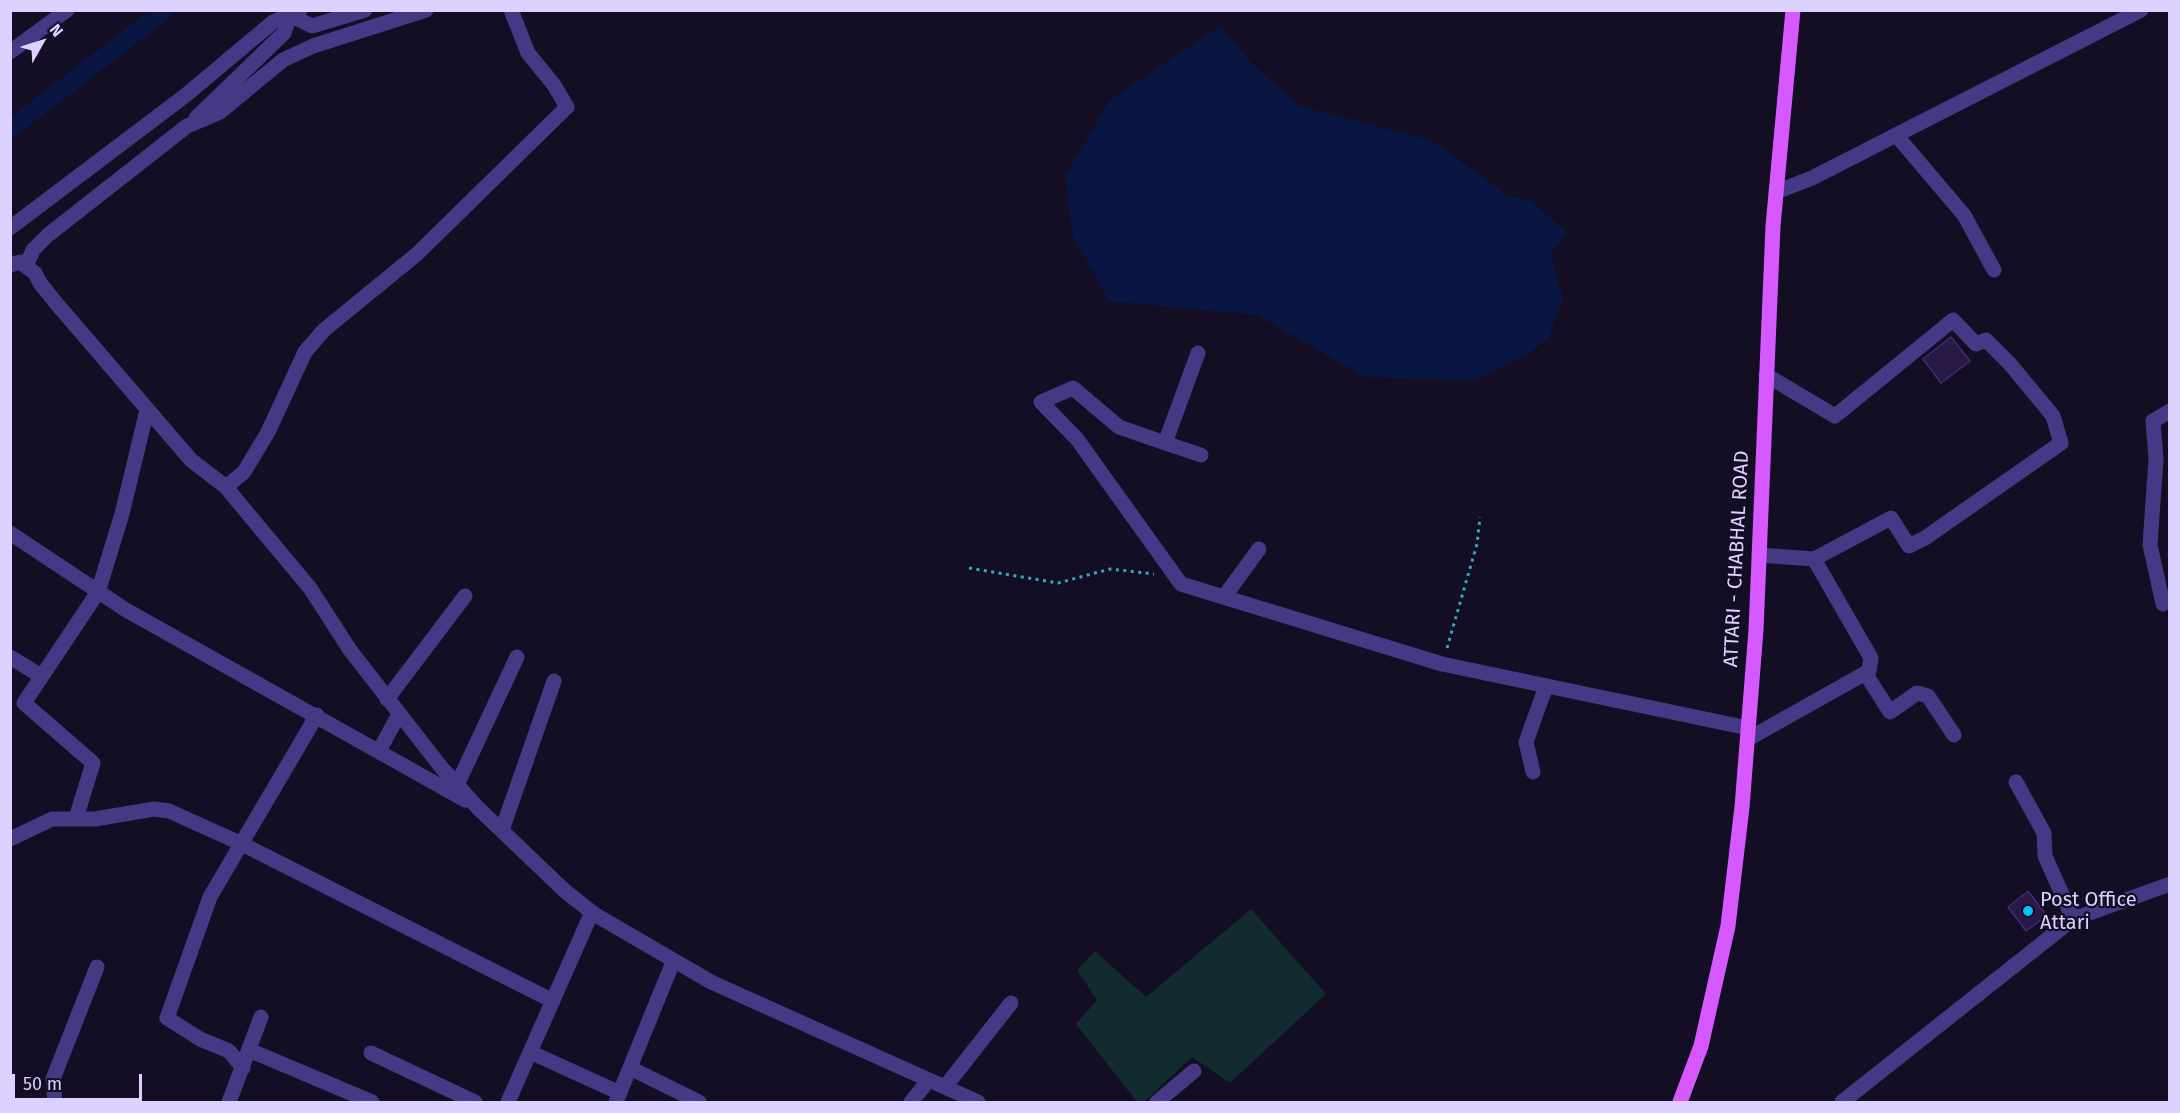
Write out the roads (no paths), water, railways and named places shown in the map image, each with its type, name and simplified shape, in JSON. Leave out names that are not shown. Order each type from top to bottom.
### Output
[{"type":"main road","name":"ATTARI - CHABHAL ROAD","points":[[1680,1102],[1701,1046],[1728,926],[1748,734],[1776,192],[1793,10]]},
{"type":"street","points":[[10,52],[67,10]]},
{"type":"street","points":[[295,13],[312,26],[365,10]]},
{"type":"street","points":[[188,126],[220,111],[283,60],[313,46],[426,10]]},
{"type":"street","points":[[226,487],[243,472],[268,432],[305,352],[324,330],[417,254],[567,107],[554,85],[528,53],[512,10]]},
{"type":"street","points":[[1776,192],[1812,178],[2141,10]]},
{"type":"street","points":[[31,270],[33,250],[48,235],[188,126],[284,33],[295,13]]},
{"type":"street","points":[[10,228],[186,95],[273,22],[295,13]]},
{"type":"street","points":[[1896,135],[1964,215],[1994,270]]},
{"type":"street","points":[[10,265],[20,262],[31,270],[191,460],[226,487],[276,544],[310,588],[387,699],[458,785],[478,808],[565,891],[592,912],[711,982],[978,1102]]},
{"type":"street","points":[[1759,555],[1814,559],[1891,518],[1909,546],[1925,538],[2061,443],[2052,416],[2010,364],[1986,340],[1976,345],[1953,320],[1835,416],[1766,375]]},
{"type":"street","points":[[1165,442],[1198,353]]},
{"type":"street","points":[[1201,455],[1119,428],[1073,388],[1041,402],[1077,439],[1181,584],[1442,664],[1748,734],[1869,671],[1871,658],[1814,559]]},
{"type":"street","points":[[76,818],[93,763],[24,703],[98,592],[122,514],[147,410]]},
{"type":"street","points":[[2163,604],[2150,545],[2156,459],[2153,422],[2169,411]]},
{"type":"street","points":[[10,533],[98,592],[201,653],[318,715],[478,808]]},
{"type":"street","points":[[1224,597],[1259,549]]},
{"type":"street","points":[[387,699],[465,596]]},
{"type":"street","points":[[10,657],[41,676]]},
{"type":"street","points":[[458,785],[517,657]]},
{"type":"street","points":[[1865,673],[1890,712],[1917,693],[1928,696],[1954,735]]},
{"type":"street","points":[[502,831],[554,681]]},
{"type":"street","points":[[1533,772],[1526,742],[1546,686]]},
{"type":"street","points":[[379,751],[399,714]]},
{"type":"street","points":[[243,1068],[230,1051],[200,1039],[167,1018],[210,897],[318,715]]},
{"type":"street","points":[[2016,782],[2044,833],[2045,856],[2073,919]]},
{"type":"street","points":[[10,839],[52,819],[95,819],[154,809],[169,811],[240,843],[553,1001]]},
{"type":"street","points":[[1842,1102],[2073,919],[2169,884]]},
{"type":"street","points":[[508,1102],[592,912]]},
{"type":"street","points":[[530,1052],[618,1098],[674,962]]},
{"type":"street","points":[[55,1102],[53,1079],[97,967]]},
{"type":"street","points":[[945,1087],[1011,1003]]},
{"type":"street","points":[[229,1102],[261,1017]]},
{"type":"street","points":[[249,1050],[372,1102]]},
{"type":"street","points":[[371,1053],[475,1102]]},
{"type":"street","points":[[630,1068],[699,1102]]},
{"type":"street","points":[[1157,1102],[1194,1071]]},
{"type":"street","points":[[911,1102],[929,1080]]},
{"type":"water","points":[[1220,26],[1253,65],[1300,106],[1433,141],[1508,196],[1532,201],[1567,233],[1551,254],[1563,298],[1549,338],[1528,354],[1473,381],[1365,377],[1257,315],[1109,301],[1073,236],[1065,176],[1110,100]]},
{"type":"waterway","points":[[10,129],[165,10]]},
{"type":"place","name":"Post Office Attari","points":[[2028,911]]}]
